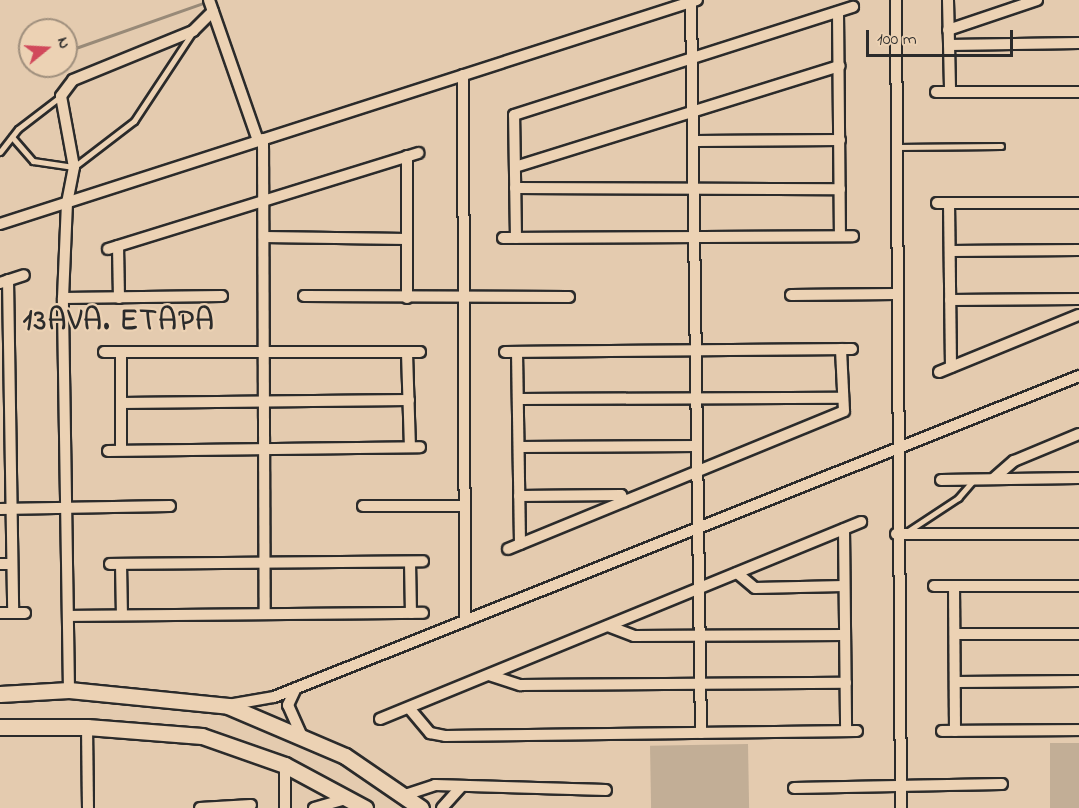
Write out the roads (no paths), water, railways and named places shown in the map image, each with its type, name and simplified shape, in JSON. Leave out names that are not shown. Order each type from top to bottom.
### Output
[{"type":"street","points":[[209,0],[261,140],[264,199],[265,614]]},
{"type":"street","points":[[896,0],[895,452],[900,534],[900,808]]},
{"type":"street","points":[[948,0],[950,91]]},
{"type":"street","points":[[948,30],[1037,0]]},
{"type":"street","points":[[0,224],[694,1],[701,733]]},
{"type":"street","points":[[516,238],[514,115],[853,7]]},
{"type":"street","points":[[69,690],[63,298],[67,203],[75,167],[59,108],[61,96],[74,80],[193,31],[213,11]]},
{"type":"street","points":[[838,12],[840,236]]},
{"type":"street","points":[[949,45],[1079,43]]},
{"type":"street","points":[[515,167],[840,66]]},
{"type":"street","points":[[463,75],[465,621]]},
{"type":"street","points":[[936,92],[1079,92]]},
{"type":"street","points":[[696,141],[840,140]]},
{"type":"street","points":[[119,298],[113,248],[412,154],[407,239],[407,298]]},
{"type":"street","points":[[515,189],[840,189]]},
{"type":"street","points":[[937,203],[1079,203]]},
{"type":"street","points":[[949,203],[951,367]]},
{"type":"street","points":[[503,238],[853,236]]},
{"type":"street","points":[[264,237],[407,239]]},
{"type":"street","points":[[950,251],[1079,250]]},
{"type":"street","points":[[13,613],[12,508],[5,450],[4,282],[24,275]]},
{"type":"street","points":[[791,295],[895,294]]},
{"type":"street","points":[[63,298],[222,296]]},
{"type":"street","points":[[304,296],[569,297]]},
{"type":"street","points":[[950,300],[1079,299]]},
{"type":"street","points":[[939,372],[1079,315]]},
{"type":"street","points":[[505,352],[847,349],[844,411],[508,549]]},
{"type":"street","points":[[104,352],[265,354],[420,352]]},
{"type":"street","points":[[121,352],[121,450]]},
{"type":"street","points":[[108,451],[415,447],[409,400],[407,352]]},
{"type":"street","points":[[517,352],[520,544]]},
{"type":"street","points":[[228,706],[296,688],[895,452],[1079,376]]},
{"type":"street","points":[[518,399],[843,398]]},
{"type":"street","points":[[121,403],[409,400]]},
{"type":"street","points":[[993,479],[1014,461],[1079,434]]},
{"type":"street","points":[[519,447],[697,446]]},
{"type":"street","points":[[941,480],[1079,478]]},
{"type":"street","points":[[519,496],[621,495],[624,501]]},
{"type":"street","points":[[0,509],[170,506]]},
{"type":"street","points":[[363,506],[464,506]]},
{"type":"street","points":[[380,719],[861,522]]},
{"type":"street","points":[[409,708],[424,728],[444,736],[852,731],[846,683],[844,529]]},
{"type":"street","points":[[900,534],[1079,534]]},
{"type":"street","points":[[122,615],[116,564],[423,561]]},
{"type":"street","points":[[410,562],[411,613]]},
{"type":"street","points":[[0,564],[12,564]]},
{"type":"street","points":[[737,573],[755,588],[844,586]]},
{"type":"street","points":[[934,586],[1079,585]]},
{"type":"street","points":[[954,586],[955,731]]},
{"type":"street","points":[[0,613],[25,613]]},
{"type":"street","points":[[68,616],[423,613]]},
{"type":"street","points":[[608,626],[634,636],[845,635]]},
{"type":"street","points":[[954,634],[1079,634]]},
{"type":"street","points":[[489,675],[520,685],[701,686],[846,683]]},
{"type":"street","points":[[955,682],[1079,681]]},
{"type":"street","points":[[296,688],[288,705],[289,718],[301,734]]},
{"type":"street","points":[[0,694],[69,690],[228,706],[301,734],[405,795],[421,808]]},
{"type":"street","points":[[0,728],[87,727],[202,736],[285,765],[365,808]]},
{"type":"street","points":[[87,727],[88,808]]},
{"type":"street","points":[[942,731],[1079,729]]},
{"type":"street","points":[[285,765],[285,808]]},
{"type":"street","points":[[794,788],[1002,784]]},
{"type":"street","points":[[405,795],[425,785],[460,788],[606,790]]},
{"type":"street","points":[[442,808],[460,788]]},
{"type":"street","points":[[314,808],[349,798]]},
{"type":"street","points":[[200,808],[250,805]]},
{"type":"lane","points":[[12,137],[33,161],[75,167],[134,121],[193,31]]},
{"type":"lane","points":[[0,152],[12,137],[61,96]]},
{"type":"lane","points":[[896,147],[1001,146]]},
{"type":"lane","points":[[900,534],[958,498],[974,479]]},
{"type":"waterway","points":[[78,47],[206,2]]},
{"type":"district","name":"13AVA. ETAPA","points":[[119,322]]}]
